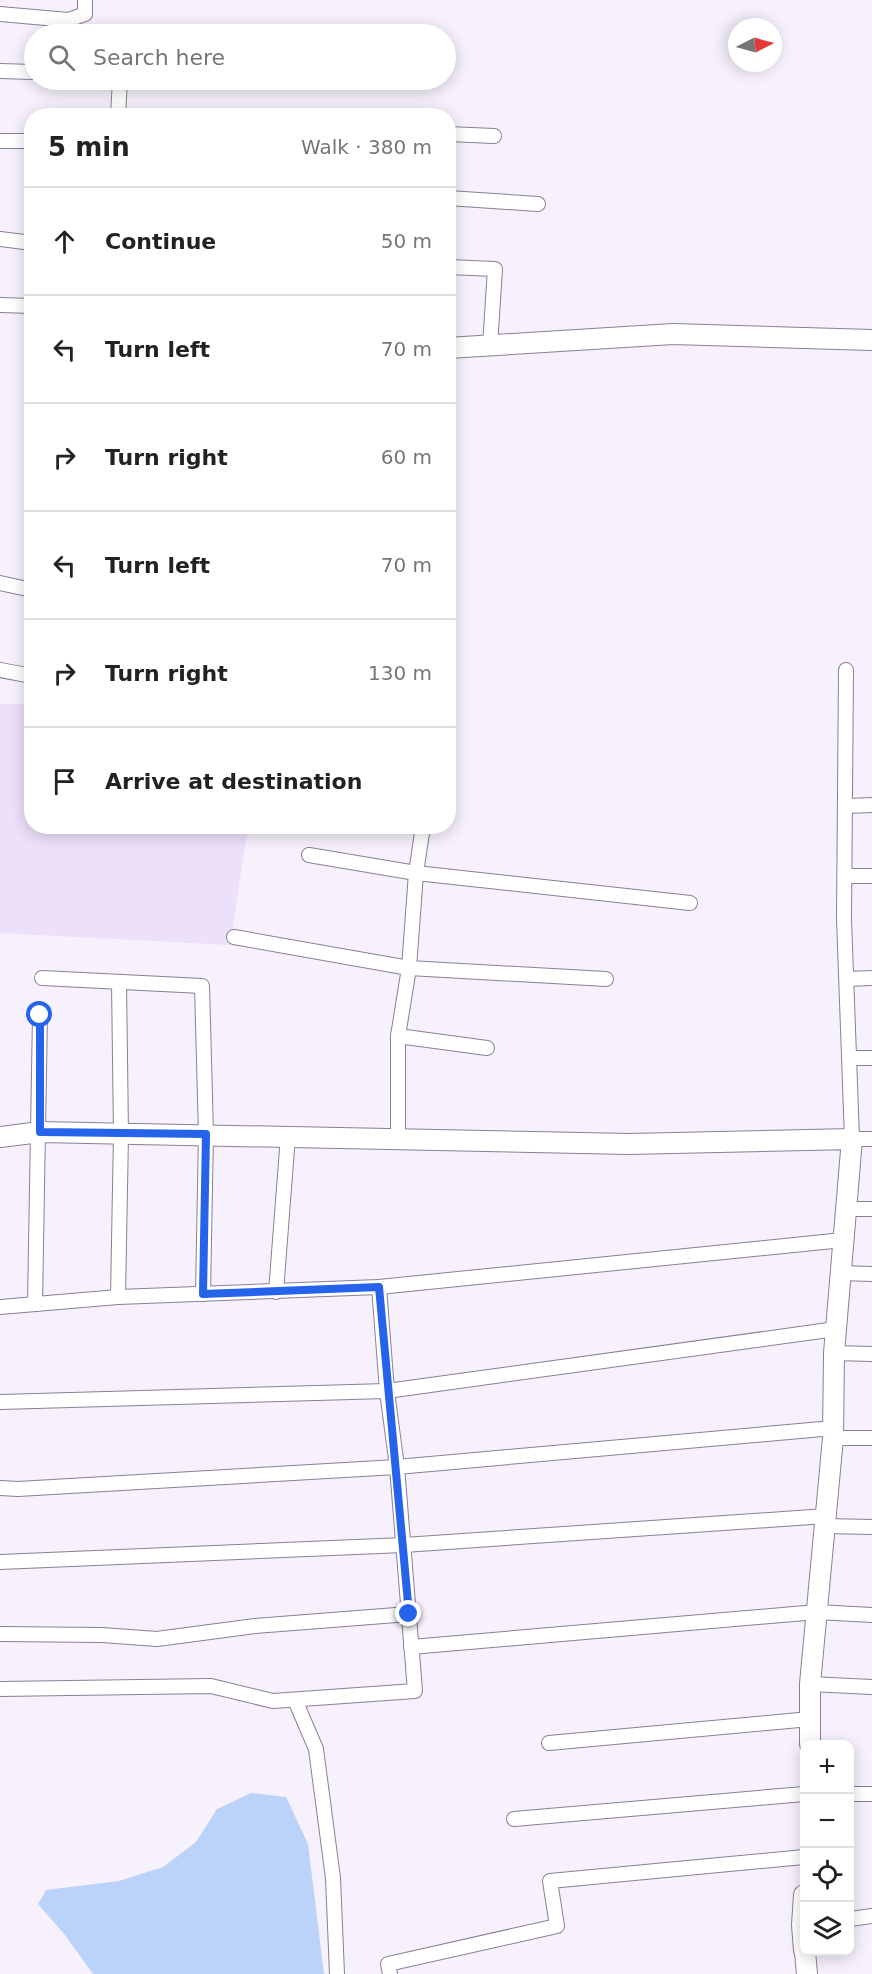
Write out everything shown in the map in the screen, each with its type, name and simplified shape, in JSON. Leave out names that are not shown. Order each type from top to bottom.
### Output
[{"type":"street","points":[[0,14],[68,20],[85,14],[85,0]]},
{"type":"street","points":[[0,71],[24,72]]},
{"type":"street","points":[[118,108],[119,90]]},
{"type":"street","points":[[456,134],[494,136]]},
{"type":"street","points":[[0,141],[24,141]]},
{"type":"street","points":[[456,199],[538,204]]},
{"type":"street","points":[[0,239],[24,242]]},
{"type":"street","points":[[456,267],[495,269],[490,346]]},
{"type":"street","points":[[0,305],[24,306]]},
{"type":"street","points":[[456,348],[673,334],[872,340]]},
{"type":"street","points":[[0,583],[24,588]]},
{"type":"street","points":[[0,670],[24,674]]},
{"type":"street","points":[[810,1740],[810,1684],[833,1433],[834,1353],[852,1139],[845,876],[846,670]]},
{"type":"street","points":[[846,806],[872,805]]},
{"type":"street","points":[[398,1141],[398,1036],[409,968],[416,873],[422,834]]},
{"type":"street","points":[[309,855],[416,873],[690,903]]},
{"type":"street","points":[[845,876],[872,876]]},
{"type":"street","points":[[234,937],[409,968],[606,979]]},
{"type":"street","points":[[42,978],[202,986],[206,1134],[203,1294]]},
{"type":"street","points":[[847,979],[872,978]]},
{"type":"street","points":[[118,1297],[121,1134],[119,982]]},
{"type":"street","points":[[35,1304],[40,1132],[40,1015]]},
{"type":"street","points":[[398,1036],[487,1048]]},
{"type":"street","points":[[850,1058],[872,1058]]},
{"type":"street","points":[[0,1137],[40,1132],[629,1144],[872,1139]]},
{"type":"street","points":[[276,1292],[288,1136]]},
{"type":"street","points":[[846,1209],[872,1209]]},
{"type":"street","points":[[0,1307],[118,1297],[379,1287],[843,1240]]},
{"type":"street","points":[[841,1273],[872,1274]]},
{"type":"street","points":[[0,1689],[211,1686],[273,1701],[415,1691],[404,1545],[387,1391],[379,1287]]},
{"type":"street","points":[[0,1402],[387,1391],[836,1329]]},
{"type":"street","points":[[834,1353],[872,1354]]},
{"type":"street","points":[[0,1488],[18,1489],[397,1467],[833,1433],[872,1438]]},
{"type":"street","points":[[0,1562],[404,1545],[825,1521],[872,1527]]},
{"type":"street","points":[[411,1647],[817,1612],[872,1616]]},
{"type":"street","points":[[0,1634],[102,1635],[157,1639],[255,1626],[409,1614]]},
{"type":"street","points":[[810,1684],[872,1687]]},
{"type":"street","points":[[295,1700],[316,1749],[333,1878],[338,1974]]},
{"type":"street","points":[[549,1743],[810,1719]]},
{"type":"street","points":[[514,1819],[800,1794]]},
{"type":"street","points":[[854,1794],[872,1794]]},
{"type":"street","points":[[390,1974],[388,1964],[558,1926],[550,1881],[800,1857]]},
{"type":"street","points":[[854,1918],[872,1916]]},
{"type":"street","points":[[805,1956],[807,1974]]},
{"type":"shaded area","points":[[0,704],[24,704],[24,834],[247,834],[230,945],[0,933]]},
{"type":"water","points":[[251,1793],[286,1797],[308,1844],[324,1974],[93,1974],[65,1935],[38,1904],[46,1890],[119,1881],[163,1867],[196,1842],[217,1809]]},
{"type":"route","points":[[40,1015],[40,1132],[206,1134],[203,1294],[379,1287],[409,1614]]}]
